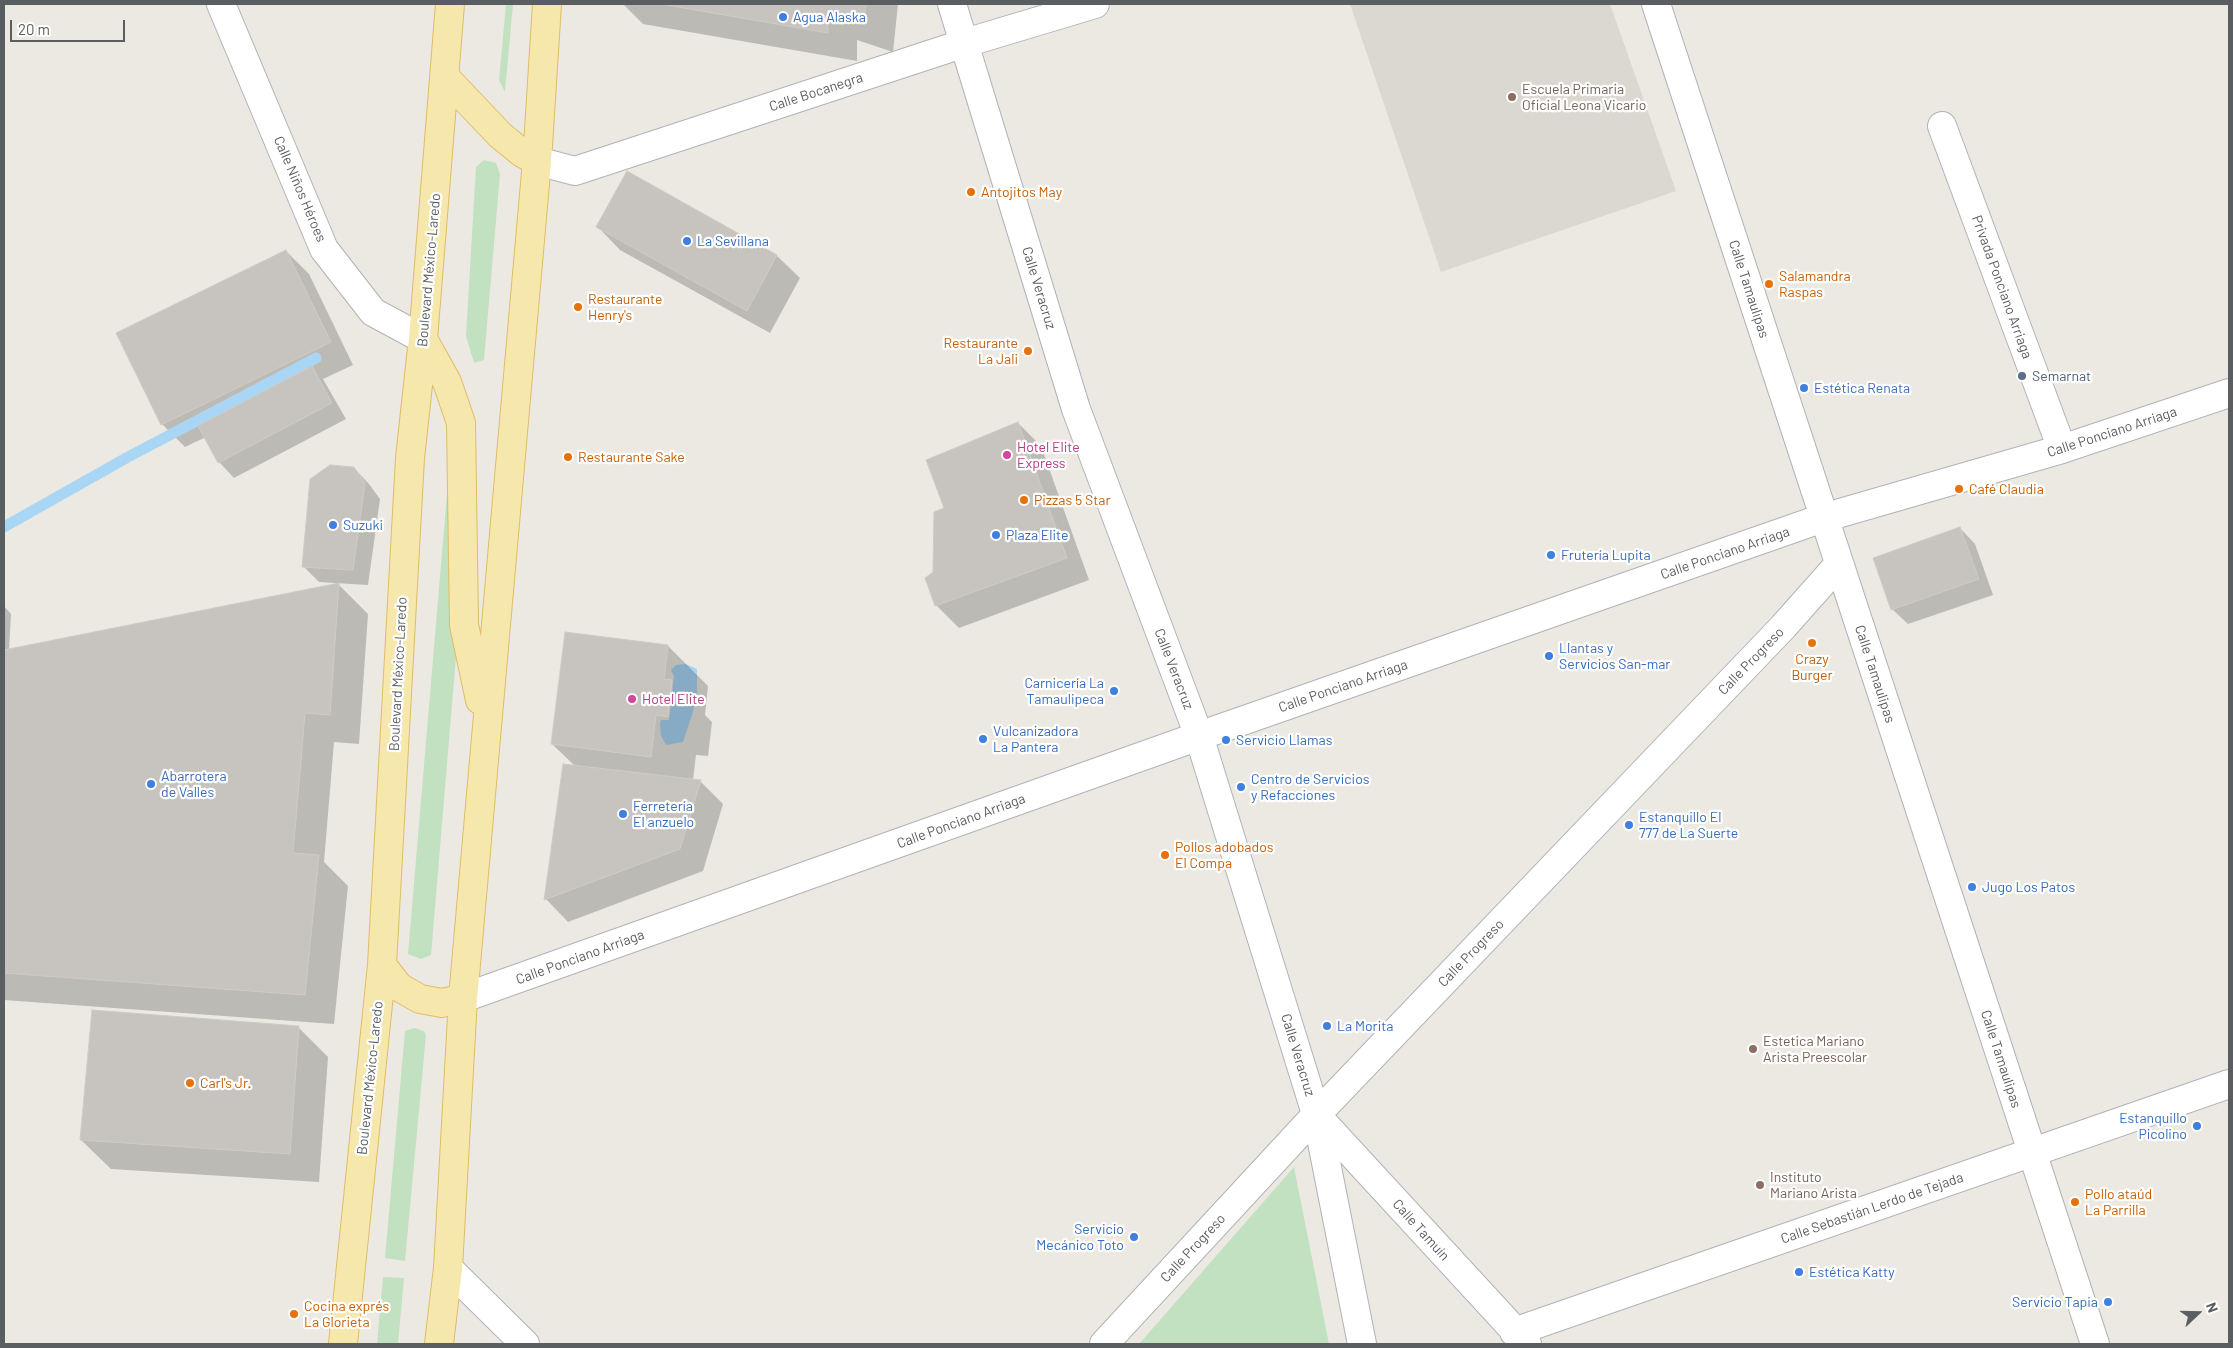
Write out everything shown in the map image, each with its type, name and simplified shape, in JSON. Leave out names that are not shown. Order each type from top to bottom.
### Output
[{"type":"main road","name":"Boulevard México-Laredo","points":[[343,1344],[382,965],[410,458],[423,339],[450,4]]},
{"type":"main road","points":[[439,1344],[448,1268],[463,998],[537,161],[548,4]]},
{"type":"main road","points":[[445,77],[500,135],[522,153],[537,161]]},
{"type":"main road","points":[[423,339],[447,382],[461,423],[464,625],[486,726]]},
{"type":"main road","points":[[382,965],[399,987],[420,999],[442,1003],[463,998]]},
{"type":"street","name":"Calle Niños Héroes","points":[[221,4],[324,249],[373,312],[423,339]]},
{"type":"street","name":"Calle Veracruz","points":[[952,4],[1076,408],[1199,736],[1316,1115],[1362,1344]]},
{"type":"street","name":"Calle Bocanegra","points":[[537,161],[575,171],[965,43],[1095,4]]},
{"type":"street","name":"Calle Tamaulipas","points":[[1656,4],[2095,1344]]},
{"type":"street","name":"Privada Ponciano Arriaga","points":[[1942,126],[2062,448]]},
{"type":"street","name":"Calle Ponciano Arriaga","points":[[463,998],[1199,736],[1823,518],[2062,448],[2229,393]]},
{"type":"street","name":"Calle Progreso","points":[[1104,1344],[1316,1115],[1776,634],[1839,564]]},
{"type":"street","name":"Calle Sebastián Lerdo de Tejada","points":[[1521,1338],[2031,1153],[2229,1084]]},
{"type":"street","name":"Calle Tamuín","points":[[1316,1115],[1521,1338]]},
{"type":"street","points":[[448,1268],[525,1344]]},
{"type":"shaded area","name":"Escuela Primaria Oficial Leona Vicario","points":[[1350,4],[1610,4],[1676,191],[1441,272]]},
{"type":"green space","points":[[506,4],[513,4],[505,92],[499,80]]},
{"type":"green space","points":[[484,160],[496,163],[500,174],[484,360],[474,363],[466,336],[476,167]]},
{"type":"green space","points":[[454,411],[457,645],[431,955],[421,959],[408,954]]},
{"type":"green space","points":[[414,1028],[424,1031],[426,1035],[405,1261],[385,1258],[405,1031]]},
{"type":"green space","points":[[1294,1167],[1329,1344],[1139,1344]]},
{"type":"green space","points":[[383,1277],[404,1278],[398,1344],[377,1344]]},
{"type":"water","points":[[686,664],[697,669],[697,694],[692,715],[683,742],[666,745],[661,736],[660,724],[661,720],[669,720],[674,676],[671,670],[676,665]]},
{"type":"building","name":"Agua Alaska","points":[[661,4],[866,4],[864,23],[828,11],[828,33]]},
{"type":"building","name":"La Sevillana","points":[[627,171],[777,255],[747,311],[596,227]]},
{"type":"building","points":[[286,250],[331,342],[161,425],[116,333]]},
{"type":"building","points":[[312,366],[332,403],[218,463],[198,426]]},
{"type":"building","name":"Plaza Elite","points":[[1018,422],[1067,558],[935,606],[925,578],[933,572],[934,512],[944,508],[926,460]]},
{"type":"building","name":"Suzuki","points":[[330,465],[354,467],[365,483],[353,570],[302,567],[310,479]]},
{"type":"building","points":[[1960,527],[1979,579],[1891,610],[1873,558]]},
{"type":"building","name":"Abarrotera de Valles","points":[[339,583],[330,715],[305,713],[293,853],[319,855],[305,995],[4,973],[4,650]]},
{"type":"building","points":[[565,632],[668,645],[664,679],[672,680],[668,717],[656,715],[651,757],[551,744]]},
{"type":"building","name":"Ferretería El anzuelo","points":[[563,764],[701,780],[680,849],[544,900]]},
{"type":"building","name":"Carl's Jr.","points":[[92,1010],[299,1026],[290,1154],[80,1140]]},
{"type":"waterway","points":[[4,527],[128,457],[316,358]]},
{"type":"place","name":"Agua Alaska","points":[[783,17]]},
{"type":"place","name":"Escuela Primaria Oficial Leona Vicario","points":[[1512,97]]},
{"type":"place","name":"Antojitos May","points":[[971,192]]},
{"type":"place","name":"La Sevillana","points":[[687,241]]},
{"type":"place","name":"Salamandra Raspas","points":[[1769,284]]},
{"type":"place","name":"Restaurante Henry's","points":[[578,307]]},
{"type":"place","name":"Restaurante La Jali","points":[[1028,351]]},
{"type":"place","name":"Semarnat","points":[[2022,376]]},
{"type":"place","name":"Estética Renata","points":[[1804,388]]},
{"type":"place","name":"Hotel Elite Express","points":[[1007,455]]},
{"type":"place","name":"Restaurante Sake","points":[[568,457]]},
{"type":"place","name":"Café Claudia","points":[[1959,489]]},
{"type":"place","name":"Pizzas 5 Star","points":[[1024,500]]},
{"type":"place","name":"Suzuki","points":[[333,525]]},
{"type":"place","name":"Plaza Elite","points":[[996,535]]},
{"type":"place","name":"Frutería Lupita","points":[[1551,555]]},
{"type":"place","name":"Crazy Burger","points":[[1812,643]]},
{"type":"place","name":"Llantas y Servicios San-mar","points":[[1549,656]]},
{"type":"place","name":"Carnicería La Tamaulipeca","points":[[1114,691]]},
{"type":"place","name":"Hotel Elite","points":[[632,699]]},
{"type":"place","name":"Vulcanizadora La Pantera","points":[[983,739]]},
{"type":"place","name":"Servicio Llamas","points":[[1226,740]]},
{"type":"place","name":"Abarrotera de Valles","points":[[151,784]]},
{"type":"place","name":"Centro de Servicios y Refacciones","points":[[1241,787]]},
{"type":"place","name":"Ferretería El anzuelo","points":[[623,814]]},
{"type":"place","name":"Estanquillo El 777 de La Suerte","points":[[1629,825]]},
{"type":"place","name":"Pollos adobados El Compa","points":[[1165,855]]},
{"type":"place","name":"Jugo Los Patos","points":[[1972,887]]},
{"type":"place","name":"La Morita","points":[[1327,1026]]},
{"type":"place","name":"Estetica Mariano Arista Preescolar","points":[[1753,1049]]},
{"type":"place","name":"Carl's Jr.","points":[[190,1083]]},
{"type":"place","name":"Estanquillo Picolino","points":[[2197,1126]]},
{"type":"place","name":"Instituto Mariano Arista","points":[[1760,1185]]},
{"type":"place","name":"Pollo ataúd La Parrilla","points":[[2075,1202]]},
{"type":"place","name":"Servicio Mecánico Toto","points":[[1134,1237]]},
{"type":"place","name":"Estética Katty","points":[[1799,1272]]},
{"type":"place","name":"Servicio Tapia","points":[[2108,1302]]},
{"type":"place","name":"Cocina exprés La Glorieta","points":[[294,1314]]}]
